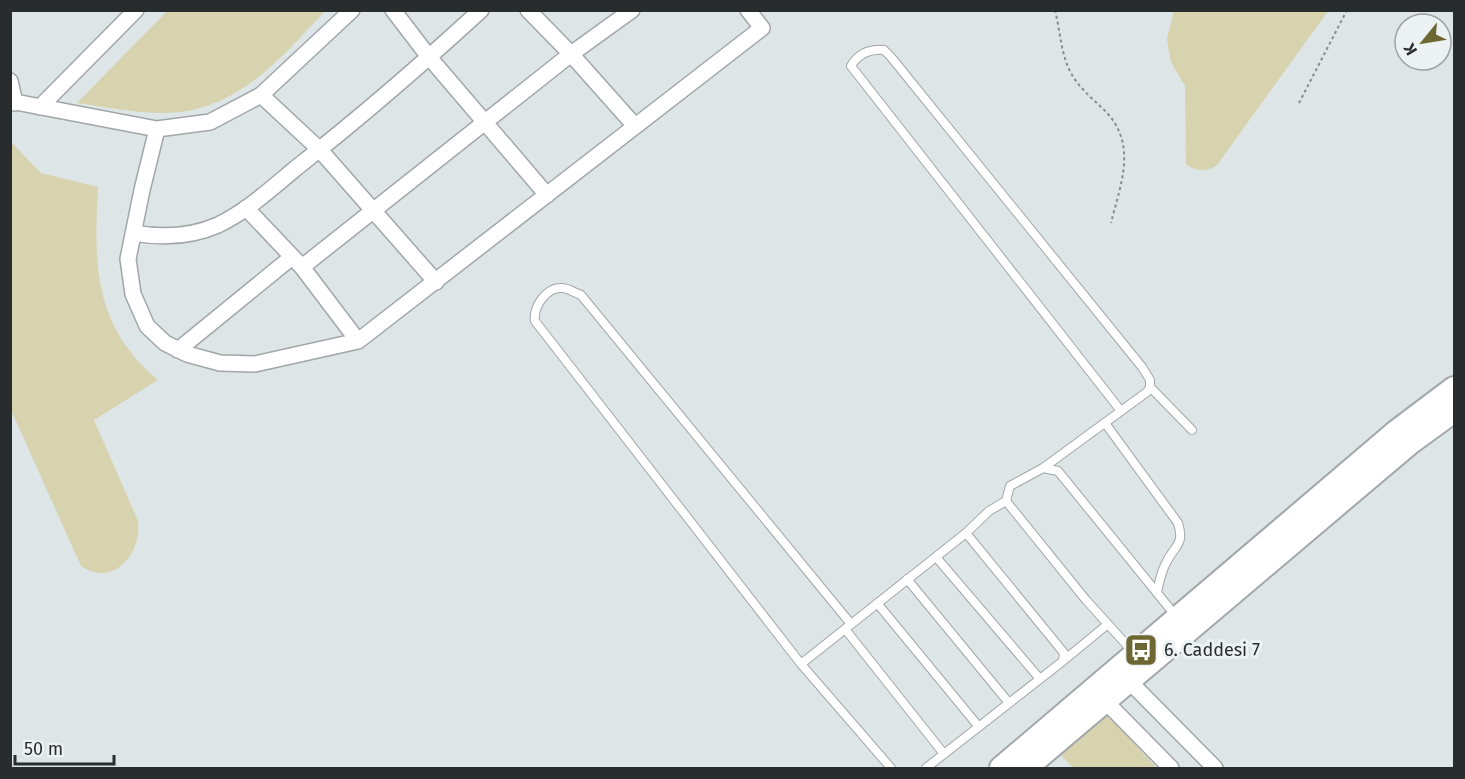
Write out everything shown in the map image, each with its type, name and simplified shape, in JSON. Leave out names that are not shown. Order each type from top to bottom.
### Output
[{"type":"street","points":[[40,107],[135,10]]},
{"type":"street","points":[[10,81],[12,104],[40,107],[157,129],[210,122],[261,95],[352,10]]},
{"type":"street","points":[[393,10],[429,57],[548,195]]},
{"type":"street","points":[[133,233],[159,236],[186,235],[218,225],[246,208],[320,150],[481,10]]},
{"type":"street","points":[[528,10],[635,126]]},
{"type":"street","points":[[178,350],[297,262],[375,211],[484,122],[632,10]]},
{"type":"street","points":[[157,129],[128,260],[134,294],[147,326],[165,343],[178,350],[220,363],[255,364],[358,341],[762,28],[748,10]]},
{"type":"street","points":[[261,95],[320,150],[436,282]]},
{"type":"street","points":[[246,208],[297,262],[358,341]]},
{"type":"street","points":[[1001,768],[1397,431],[1455,388]]},
{"type":"street","points":[[1026,768],[1410,442],[1455,411]]},
{"type":"street","points":[[1129,681],[1215,768]]},
{"type":"street","points":[[1105,701],[1171,768]]},
{"type":"lane","points":[[801,664],[966,533],[989,510],[1006,501],[1010,486],[1043,468],[1105,423],[1147,392],[1150,387],[1150,380],[1142,367],[891,57],[884,50],[877,49],[856,58],[851,66],[1121,411]]},
{"type":"lane","points":[[891,768],[801,664],[535,321],[534,314],[537,304],[546,295],[562,288],[580,295],[848,627],[944,754]]},
{"type":"lane","points":[[1150,387],[1192,430]]},
{"type":"lane","points":[[1105,423],[1178,523],[1182,536],[1178,547],[1166,563],[1156,592]]},
{"type":"lane","points":[[1043,468],[1058,471],[1178,618]]},
{"type":"lane","points":[[1006,501],[1135,654]]},
{"type":"lane","points":[[966,533],[1064,653],[1063,661]]},
{"type":"lane","points":[[936,557],[1040,679]]},
{"type":"lane","points":[[907,579],[1009,703]]},
{"type":"lane","points":[[877,603],[979,727]]},
{"type":"lane","points":[[926,768],[1108,624]]},
{"type":"path","points":[[1055,10],[1070,72],[1078,84],[1119,128],[1124,143],[1125,170],[1110,223]]},
{"type":"path","points":[[1299,103],[1347,10]]},
{"type":"shaded area","points":[[168,10],[325,11],[274,64],[255,80],[213,104],[190,111],[164,113],[77,103]]},
{"type":"shaded area","points":[[1174,11],[1328,11],[1217,165],[1205,170],[1194,169],[1186,164],[1185,86],[1171,62],[1167,38]]},
{"type":"shaded area","points":[[10,141],[41,173],[98,187],[98,268],[109,315],[121,338],[137,359],[158,380],[94,420],[138,521],[138,533],[130,555],[115,570],[104,573],[93,572],[81,566],[11,410]]},
{"type":"shaded area","points":[[1104,711],[1155,766],[1153,768],[1073,768],[1058,752]]},
{"type":"place","name":"6. Caddesi 7","points":[[1141,650]]}]
